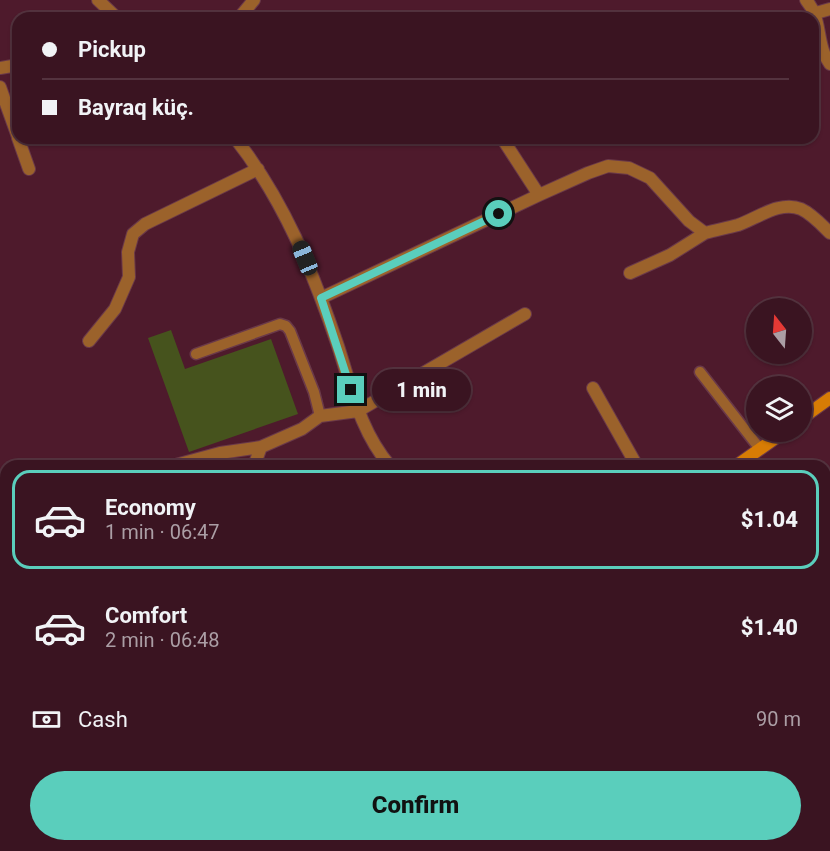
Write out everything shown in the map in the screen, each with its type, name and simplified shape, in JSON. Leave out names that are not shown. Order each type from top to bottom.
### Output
[{"type":"street","points":[[98,0],[111,12]]},
{"type":"street","points":[[244,12],[254,0]]},
{"type":"street","points":[[806,0],[815,12]]},
{"type":"street","points":[[819,37],[820,45],[830,63]]},
{"type":"street","points":[[0,87],[12,121]]},
{"type":"street","points":[[20,144],[29,169]]},
{"type":"street","points":[[239,144],[280,203],[297,238],[321,298],[358,411],[369,436],[386,460]]},
{"type":"street","points":[[506,144],[539,195]]},
{"type":"street","points":[[321,298],[539,195],[608,166],[629,168],[650,178],[689,221],[705,233]]},
{"type":"street","points":[[89,341],[115,309],[129,277],[128,252],[133,234],[145,224],[258,169]]},
{"type":"street","points":[[630,273],[670,255],[705,233],[738,225],[770,211],[787,207],[800,208],[830,233]]},
{"type":"street","points":[[194,460],[220,453],[261,447],[302,429],[320,416],[358,411],[525,314]]},
{"type":"street","points":[[593,388],[634,460]]},
{"type":"street","points":[[812,412],[829,402]]},
{"type":"street","points":[[744,460],[770,442]]},
{"type":"street","points":[[256,460],[261,447]]},
{"type":"lane","points":[[196,354],[280,324],[286,326],[314,392],[320,416]]},
{"type":"lane","points":[[700,372],[760,449]]},
{"type":"building","points":[[171,330],[185,369],[271,339],[298,414],[189,452],[148,338]]},
{"type":"route","points":[[351,390],[321,298],[499,214]]}]
